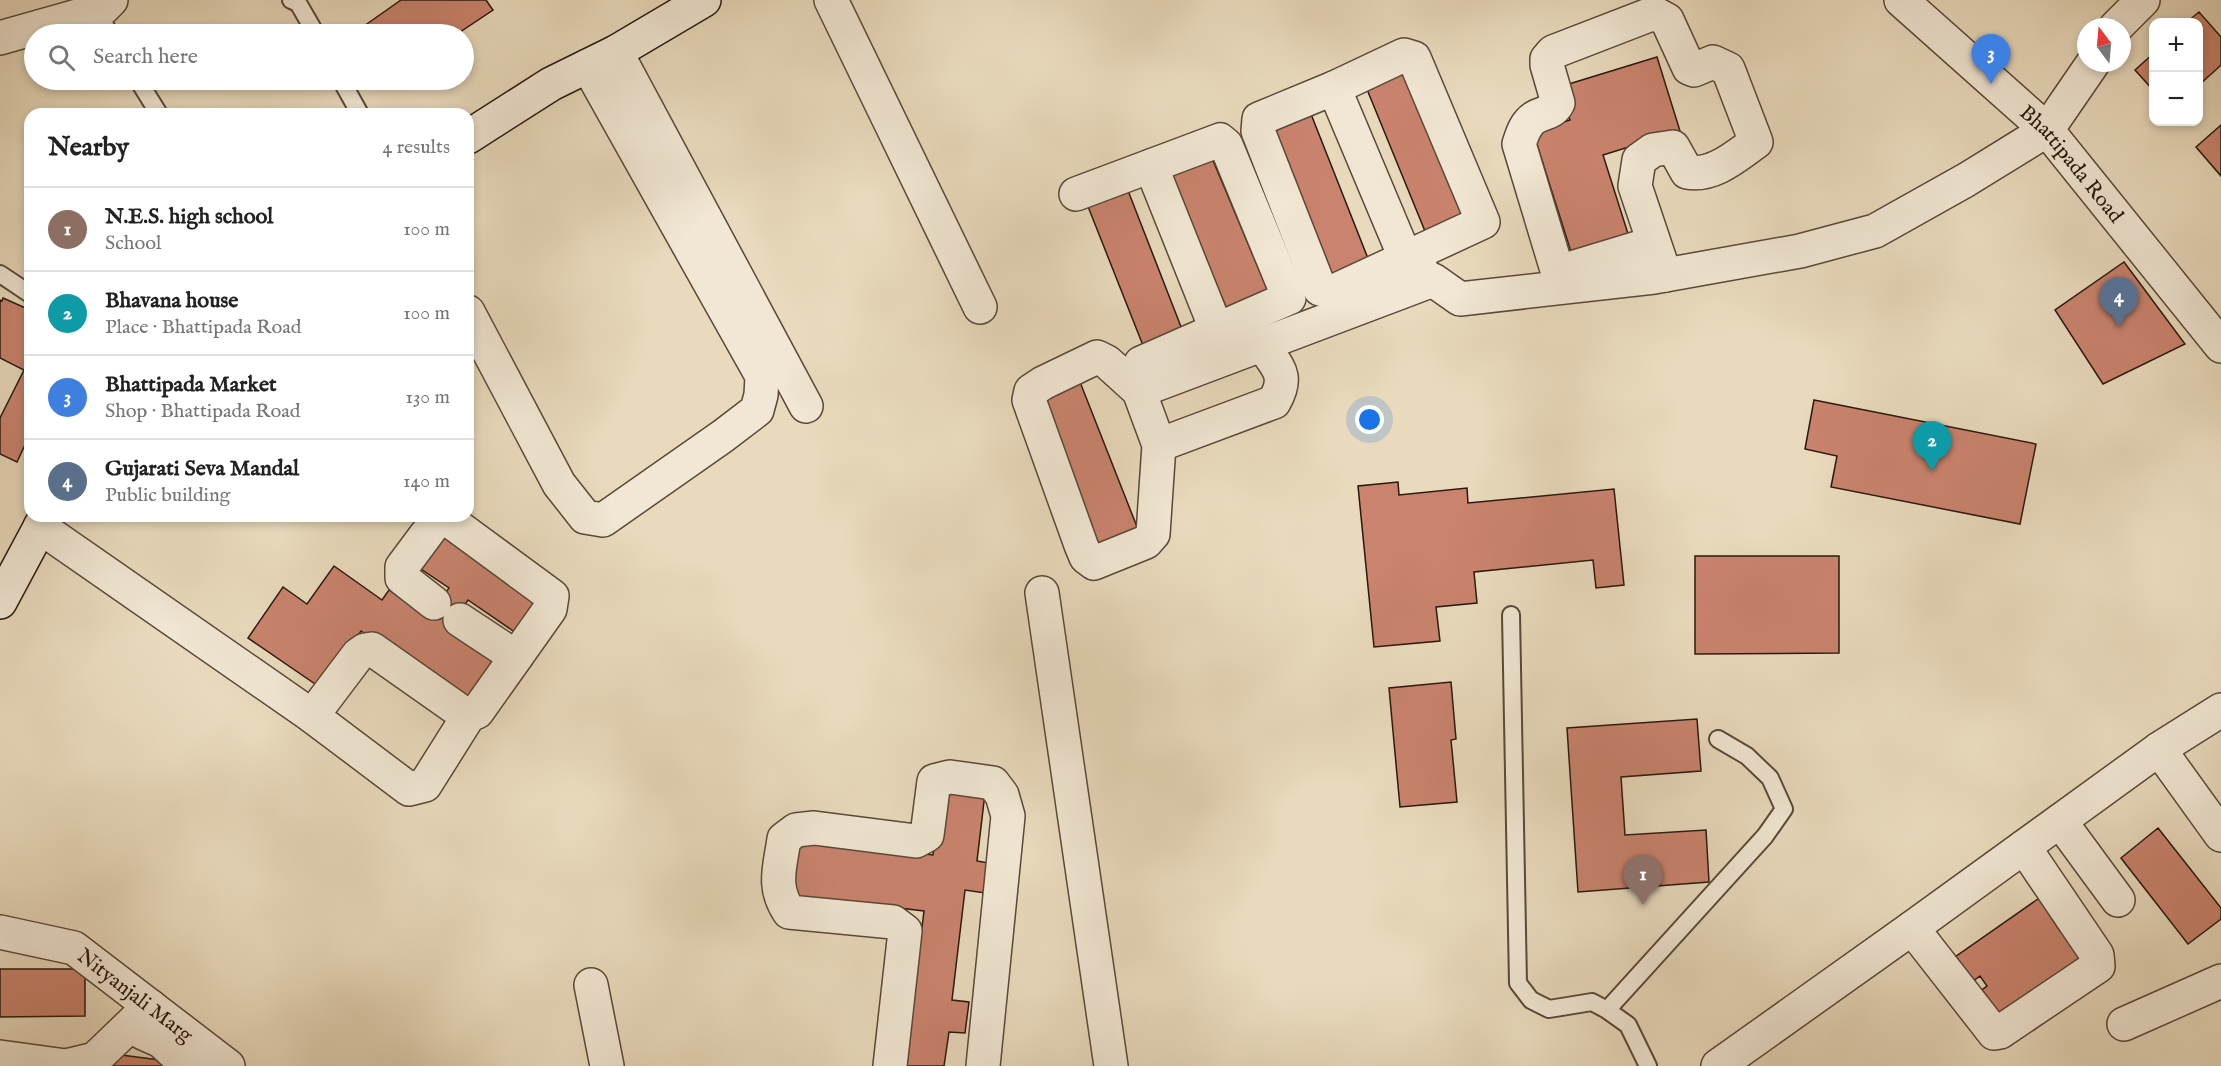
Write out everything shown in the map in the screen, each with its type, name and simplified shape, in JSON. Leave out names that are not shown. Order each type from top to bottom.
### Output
[{"type":"street","points":[[474,133],[551,84],[602,59],[704,0]]},
{"type":"street","points":[[831,0],[980,307]]},
{"type":"street","name":"Bhattipada Road","points":[[1901,0],[2047,130],[2221,346]]},
{"type":"street","points":[[2125,18],[2143,0]]},
{"type":"street","points":[[49,24],[102,9],[108,19]]},
{"type":"street","points":[[1654,243],[1565,270],[1557,270],[1519,144],[1523,131],[1533,119],[1554,110],[1558,103],[1547,65],[1547,59],[1553,52],[1654,14],[1667,20],[1689,68],[1694,70],[1713,62],[1728,69],[1756,142],[1721,166],[1695,174],[1687,172],[1673,147],[1653,150],[1639,160],[1635,186],[1665,275]]},
{"type":"street","points":[[0,38],[24,31]]},
{"type":"street","points":[[1404,55],[1414,58],[1483,222],[1405,257],[1332,292],[1320,290],[1258,131],[1258,119],[1334,88],[1404,55]]},
{"type":"street","points":[[474,323],[559,484],[585,517],[603,519],[757,410],[762,376],[602,59]]},
{"type":"street","points":[[602,59],[806,405]]},
{"type":"street","points":[[1334,88],[1405,257],[1460,298],[1665,275],[1800,251],[1875,231],[1966,180],[2047,130],[2087,72]]},
{"type":"street","points":[[1076,194],[1220,140],[1226,145],[1289,298],[1222,344],[1140,377],[1097,357],[1031,391],[1029,400],[1081,545],[1086,557],[1094,563],[1146,542],[1153,534],[1159,445],[1140,377]]},
{"type":"street","points":[[1151,166],[1222,344]]},
{"type":"street","points":[[1222,344],[1262,344],[1433,280]]},
{"type":"street","points":[[1159,445],[1274,402],[1282,388],[1281,373],[1262,344]]},
{"type":"street","points":[[0,602],[43,522],[312,716],[409,789],[425,785],[469,715],[477,712],[550,609],[552,596],[451,522]]},
{"type":"street","points":[[437,522],[402,567],[402,578],[516,657]]},
{"type":"street","points":[[1042,593],[1111,1066]]},
{"type":"street","points":[[312,716],[358,655],[365,650],[372,649],[469,715]]},
{"type":"street","points":[[1718,1066],[2159,749],[2221,710]]},
{"type":"street","points":[[2159,749],[2221,835]]},
{"type":"street","points":[[890,1066],[905,931],[893,922],[789,912],[781,899],[778,885],[784,839],[796,830],[814,828],[916,842],[927,835],[934,781],[950,777],[993,783],[1002,795],[1008,816],[983,1066]]},
{"type":"street","points":[[2060,820],[2118,900]]},
{"type":"street","points":[[1912,928],[1994,1034],[2098,966],[2097,955],[2024,847]]},
{"type":"street","name":"Nityanjali Marg","points":[[0,932],[74,948],[228,1066]]},
{"type":"street","points":[[2124,1024],[2221,981]]},
{"type":"street","points":[[591,985],[607,1066]]},
{"type":"street","points":[[0,1057],[66,1066],[95,1059],[150,1006]]},
{"type":"street","points":[[127,1028],[161,1041],[188,1066]]},
{"type":"lane","points":[[291,0],[298,3],[310,24]]},
{"type":"lane","points":[[144,90],[155,108]]},
{"type":"lane","points":[[347,90],[357,108]]},
{"type":"lane","points":[[0,274],[24,290]]},
{"type":"lane","points":[[1511,615],[1518,983],[1531,1000],[1549,1009],[1592,1002],[1607,1010],[1628,1025],[1648,1066]]},
{"type":"lane","points":[[1607,1010],[1765,836],[1784,809],[1770,778],[1747,756],[1718,739]]},
{"type":"building","points":[[401,0],[486,0],[493,10],[472,24],[367,24]]},
{"type":"building","points":[[2199,12],[2221,37],[2221,65],[2203,81],[2203,18],[2192,18]]},
{"type":"building","points":[[1657,57],[1680,131],[1603,155],[1630,240],[1573,258],[1533,132],[1570,120],[1559,87]]},
{"type":"building","points":[[2149,57],[2149,85],[2135,70]]},
{"type":"building","points":[[1406,71],[1467,220],[1427,236],[1366,87]]},
{"type":"building","points":[[1309,109],[1369,261],[1327,277],[1268,125]]},
{"type":"building","points":[[2221,125],[2221,176],[2196,147]]},
{"type":"building","points":[[1209,151],[1273,303],[1231,319],[1168,169]]},
{"type":"building","points":[[1127,188],[1185,337],[1146,353],[1087,204]]},
{"type":"building","points":[[2124,262],[2185,344],[2103,384],[2055,310]]},
{"type":"building","points":[[3,298],[24,307],[24,370],[0,358],[0,300],[2,301]]},
{"type":"building","points":[[24,370],[24,447],[17,462],[0,454],[0,418]]},
{"type":"building","points":[[1080,382],[1141,537],[1097,554],[1037,399]]},
{"type":"building","points":[[1814,400],[2036,444],[2020,524],[1831,487],[1837,456],[1805,449]]},
{"type":"building","points":[[1398,482],[1399,495],[1467,488],[1468,503],[1614,489],[1624,585],[1596,588],[1593,560],[1474,572],[1477,603],[1436,607],[1440,641],[1374,647],[1358,486]]},
{"type":"building","points":[[442,526],[549,599],[522,637],[468,600],[447,630],[500,666],[472,708],[361,631],[321,688],[248,638],[283,587],[307,604],[334,566],[382,600],[389,590],[429,618],[449,588],[415,565]]},
{"type":"building","points":[[1695,556],[1839,556],[1839,653],[1695,654]]},
{"type":"building","points":[[1451,682],[1456,739],[1451,740],[1457,802],[1400,807],[1389,688]]},
{"type":"building","points":[[1697,719],[1701,771],[1621,777],[1625,835],[1706,830],[1709,882],[1578,892],[1567,728]]},
{"type":"building","points":[[941,788],[985,793],[977,861],[989,863],[985,893],[965,890],[952,1000],[969,1002],[965,1033],[949,1032],[944,1066],[905,1066],[924,911],[788,895],[796,839],[933,855]]},
{"type":"building","points":[[2158,828],[2221,908],[2221,919],[2188,944],[2121,858]]},
{"type":"building","points":[[2048,892],[2063,913],[2052,919],[2060,931],[2071,924],[2093,955],[1999,1020],[1979,992],[1987,986],[1980,976],[1972,982],[1955,957]]},
{"type":"building","points":[[0,969],[85,969],[85,1016],[0,1017]]},
{"type":"building","points":[[106,1053],[175,1062],[176,1066],[105,1066]]},
{"type":"place","name":"Bhattipada Market","points":[[1991,84]]},
{"type":"place","name":"Gujarati Seva Mandal","points":[[2119,327]]},
{"type":"place","name":"Bhavana house","points":[[1932,471]]},
{"type":"place","name":"N.E.S. high school","points":[[1643,905]]}]
